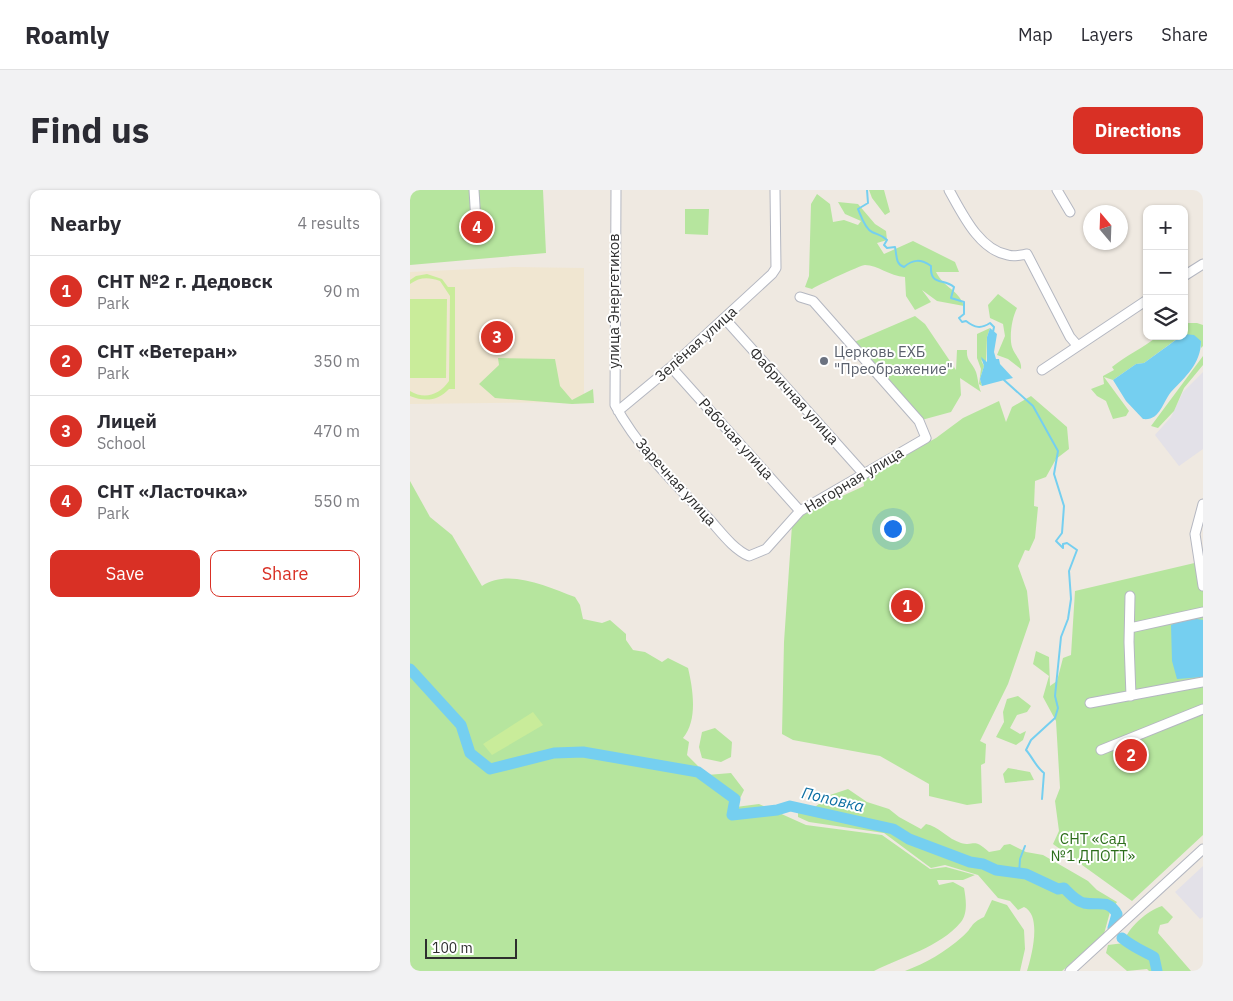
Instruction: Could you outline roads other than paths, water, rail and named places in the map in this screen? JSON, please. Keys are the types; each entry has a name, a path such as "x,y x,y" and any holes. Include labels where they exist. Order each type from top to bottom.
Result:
{"street":[{"path":"474,190 477,238"},
{"name":"улица Энергетиков","path":"616,190 614,399 618,412"},
{"name":"Зелёная улица","path":"618,412 672,367 772,274 776,268 775,190"},
{"path":"949,190 966,221 982,239 998,252 1009,256 1027,254 1070,337 1077,345"},
{"path":"1057,190 1070,212"},
{"path":"1188,273 1203,264"},
{"name":"Нагорная улица","path":"738,550 749,556 766,549 800,511 926,438 919,421 813,301 800,297"},
{"path":"1042,370 1143,303"},
{"name":"Фабричная улица","path":"725,319 863,473"},
{"name":"Рабочая улица","path":"672,367 800,511"},
{"name":"Заречная улица","path":"618,412 629,430 695,506 738,550"},
{"path":"1203,504 1195,534 1203,586"},
{"path":"1130,596 1131,696"},
{"path":"1130,628 1203,612"},
{"path":"1090,703 1203,682"},
{"path":"1101,750 1203,709"},
{"path":"1070,971 1203,849"}],"water":[{"path":"990,328 997,334 994,352 996,359 999,359 1000,364 1013,378 982,386 980,379 984,366 981,357 987,362 987,337"},
{"path":"1188,334 1194,335 1201,341 1198,357 1191,370 1171,392 1157,414 1149,419 1143,419 1126,401 1113,380 1136,364 1144,363 1176,340 1188,340"},
{"path":"1183,620 1203,620 1203,677 1177,679 1172,661 1171,625"}],"waterway":[{"path":"867,190 868,203 858,209 867,228 887,240 884,245 887,248 895,247 901,266 904,267 914,261 924,262 931,266 931,272 935,279 954,287 951,298 964,302 964,314 959,318 962,322 966,321 978,327 990,323 994,327 993,332"},
{"path":"1004,380 1033,406 1058,451 1054,474 1064,506 1062,533 1056,541 1063,548 1063,544 1067,543 1077,550 1069,571 1071,599 1068,619 1061,637 1055,696 1058,708 1055,718 1031,740 1026,750 1044,773 1042,799"},
{"name":"Поповка","path":"410,669 461,725 470,753 490,769 554,753 583,752 698,772 735,799 732,815 777,810 790,806 893,829 909,839 970,862 983,864 996,870 1026,874 1058,889 1064,888 1081,902 1111,906 1117,914 1113,928"},
{"path":"1019,874 1020,859 1025,846"},
{"name":"Поповка","path":"1122,938 1154,957 1157,971"}],"place":[{"name":"СНТ «Ласточка»","path":"477,227"},
{"name":"Лицей","path":"497,337"},
{"name":"Церковь ЕХБ \"Преображение\"","path":"824,361"},
{"name":"СНТ №2 г. Дедовск","path":"907,606"},
{"name":"СНТ «Ветеран»","path":"1131,755"}],"park label":[{"name":"СНТ «Сад №1 ДПОТТ»","path":"1093,848"}]}
